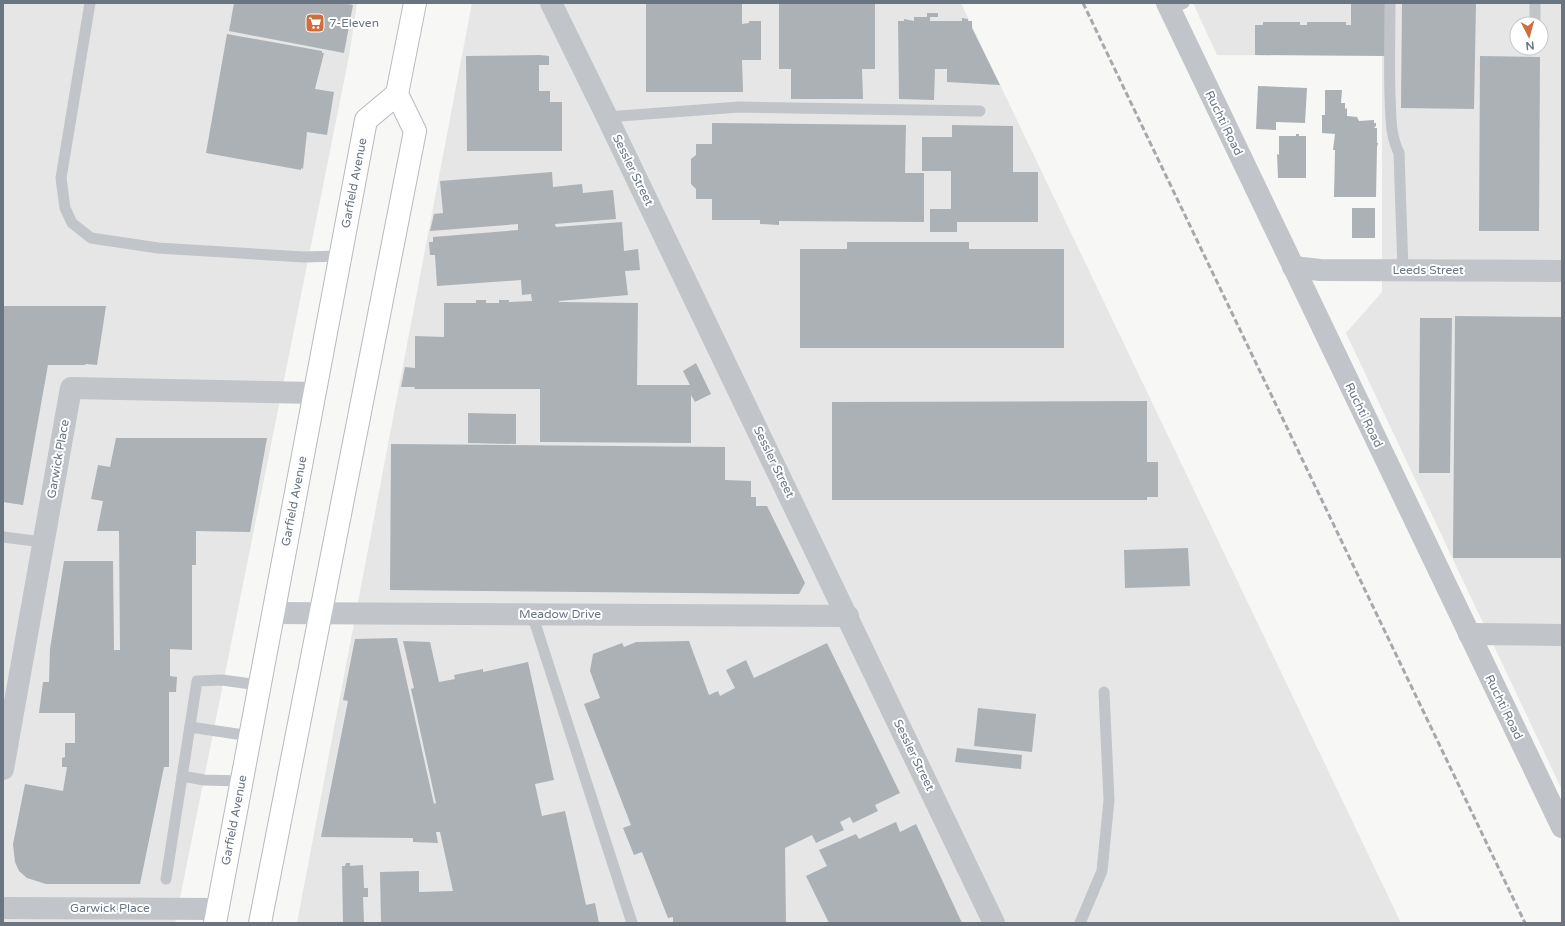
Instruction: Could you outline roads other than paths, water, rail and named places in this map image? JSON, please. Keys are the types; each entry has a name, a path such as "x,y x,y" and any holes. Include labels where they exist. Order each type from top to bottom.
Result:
{"main road":[{"path":"260,923 415,131 396,94 416,3"},
{"name":"Garfield Avenue","path":"216,916 366,120 396,94"}],"street":[{"name":"Sessler Street","path":"551,3 608,117 994,923"},
{"name":"Ruchti Road","path":"1174,5 1293,267 1562,827"},
{"name":"Leeds Street","path":"1293,267 1320,270 1562,271"},
{"name":"Garwick Place","path":"3,769 71,388 314,393"},
{"name":"Meadow Drive","path":"273,612 848,616"},
{"path":"1469,634 1562,635"},
{"name":"Garwick Place","path":"3,908 216,916"}],"lane":[{"path":"90,3 61,178 65,208 72,223 91,238 158,248 304,257 340,256"},
{"path":"1390,3 1389,56 1392,128 1394,142 1399,153 1403,270"},
{"path":"1535,3 1535,16"},
{"path":"608,117 739,107 980,111"},
{"path":"3,537 43,542"},
{"path":"532,614 632,923"},
{"path":"166,879 197,680 222,680 259,685"},
{"path":"1080,923 1102,871 1109,800 1104,692"},
{"path":"190,727 250,736"},
{"path":"182,776 204,780 242,780"}],"railway":[{"path":"1083,3 1525,923"}],"place":[{"name":"7-Eleven","path":"315,23"}]}
